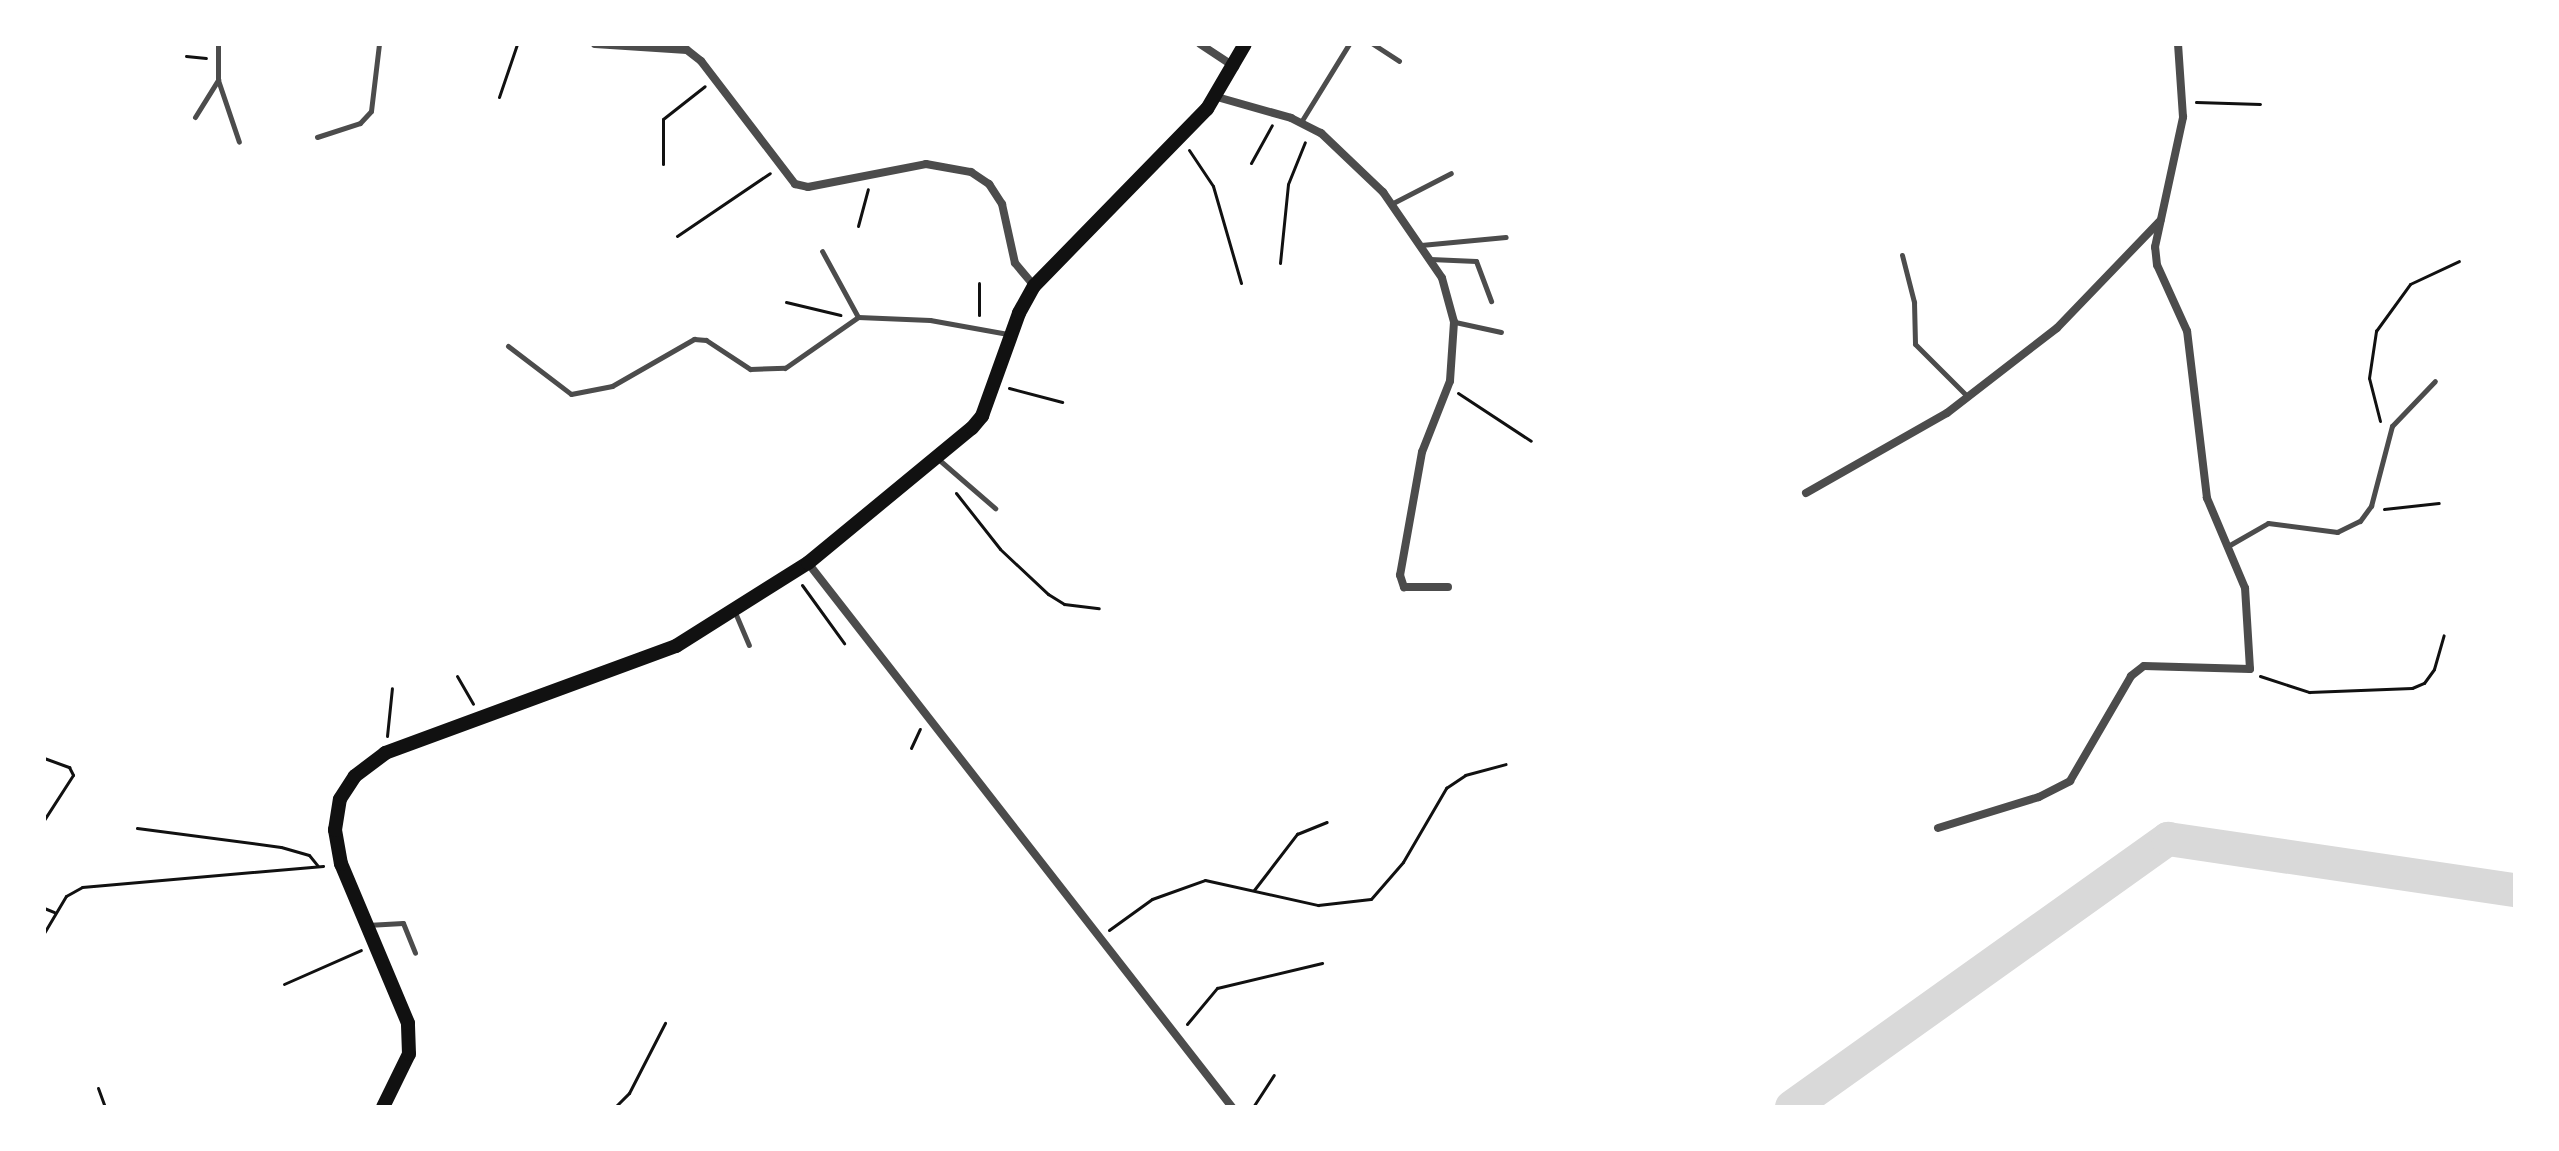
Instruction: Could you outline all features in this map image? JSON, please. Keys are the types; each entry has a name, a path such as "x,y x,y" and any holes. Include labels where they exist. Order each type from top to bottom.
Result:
{"main road":[{"path":"383,1107 409,1054 408,1023 341,864 335,830 340,799 355,776 385,753 643,662 808,563 982,416 1011,334 1034,286 1217,97 1236,68 1245,44"}],"street":[{"path":"595,44 687,50 715,80 778,167 795,184 808,187 926,164 971,172 989,184 1002,204 1015,263 1034,286"},
{"path":"1200,44 1236,68"},
{"path":"1938,828 2039,797 2070,781 2131,676 2144,666 2250,669 2248,604 2207,498 2187,331 2157,265 2161,220 2184,102 2178,44"},
{"path":"1217,97 1311,127 1393,203 1450,299 1454,322 1448,387 1422,452 1400,575 1404,587 1448,587"},
{"path":"1806,493 1968,397 2057,328 2161,220"},
{"path":"808,563 1232,1107"}],"lane":[{"path":"218,44 218,80 239,142"},
{"path":"317,137 360,123 371,111 379,44"},
{"path":"1301,122 1349,44"},
{"path":"1373,44 1399,61"},
{"path":"195,117 218,80"},
{"path":"1393,203 1451,173"},
{"path":"1420,245 1506,237"},
{"path":"822,251 858,317"},
{"path":"1902,255 1914,302 1915,344 1968,397"},
{"path":"1429,259 1476,261 1491,301"},
{"path":"508,346 571,394 586,395 612,386 694,339 706,340 750,369 785,368 858,317 979,327 1011,334"},
{"path":"1454,322 1501,332"},
{"path":"2227,546 2268,523 2337,532 2349,529 2369,512 2397,416 2435,381"},
{"path":"936,457 995,508"},
{"path":"734,609 749,645"},
{"path":"366,926 403,923 415,953"}],"path":[{"path":"499,97 517,44"},
{"path":"186,56 218,60"},
{"path":"663,164 660,128 667,112 715,80"},
{"path":"2184,102 2260,104"},
{"path":"1251,163 1277,115"},
{"path":"1280,263 1288,184 1311,127"},
{"path":"1179,138 1213,186 1241,283"},
{"path":"677,236 778,167"},
{"path":"858,226 872,174"},
{"path":"2387,442 2369,378 2376,331 2410,284 2459,261"},
{"path":"979,283 979,327"},
{"path":"786,302 805,303 851,322"},
{"path":"994,384 1062,402"},
{"path":"1448,387 1531,441"},
{"path":"950,485 1000,549 1048,594 1076,607 1099,608"},
{"path":"2369,512 2439,503"},
{"path":"792,573 844,643"},
{"path":"2250,669 2278,686 2309,692 2412,688 2424,683 2434,669 2444,635"},
{"path":"457,676 483,719"},
{"path":"385,753 392,688"},
{"path":"911,748 926,715"},
{"path":"44,758 69,767 73,775 44,820"},
{"path":"1099,937 1152,899 1181,886 1205,880 1318,905 1371,899 1403,862 1446,788 1465,775 1506,764"},
{"path":"1254,890 1297,834 1327,822"},
{"path":"137,828 281,847 309,855 319,866"},
{"path":"44,933 54,912 82,887 341,864"},
{"path":"44,908 54,912"},
{"path":"284,984 374,944"},
{"path":"1178,1037 1217,988 1322,963"},
{"path":"615,1107 629,1093 665,1023"},
{"path":"1253,1107 1274,1075"},
{"path":"98,1088 105,1107"}],"waterway":[{"path":"1792,1107 2168,839 2515,890"}]}
